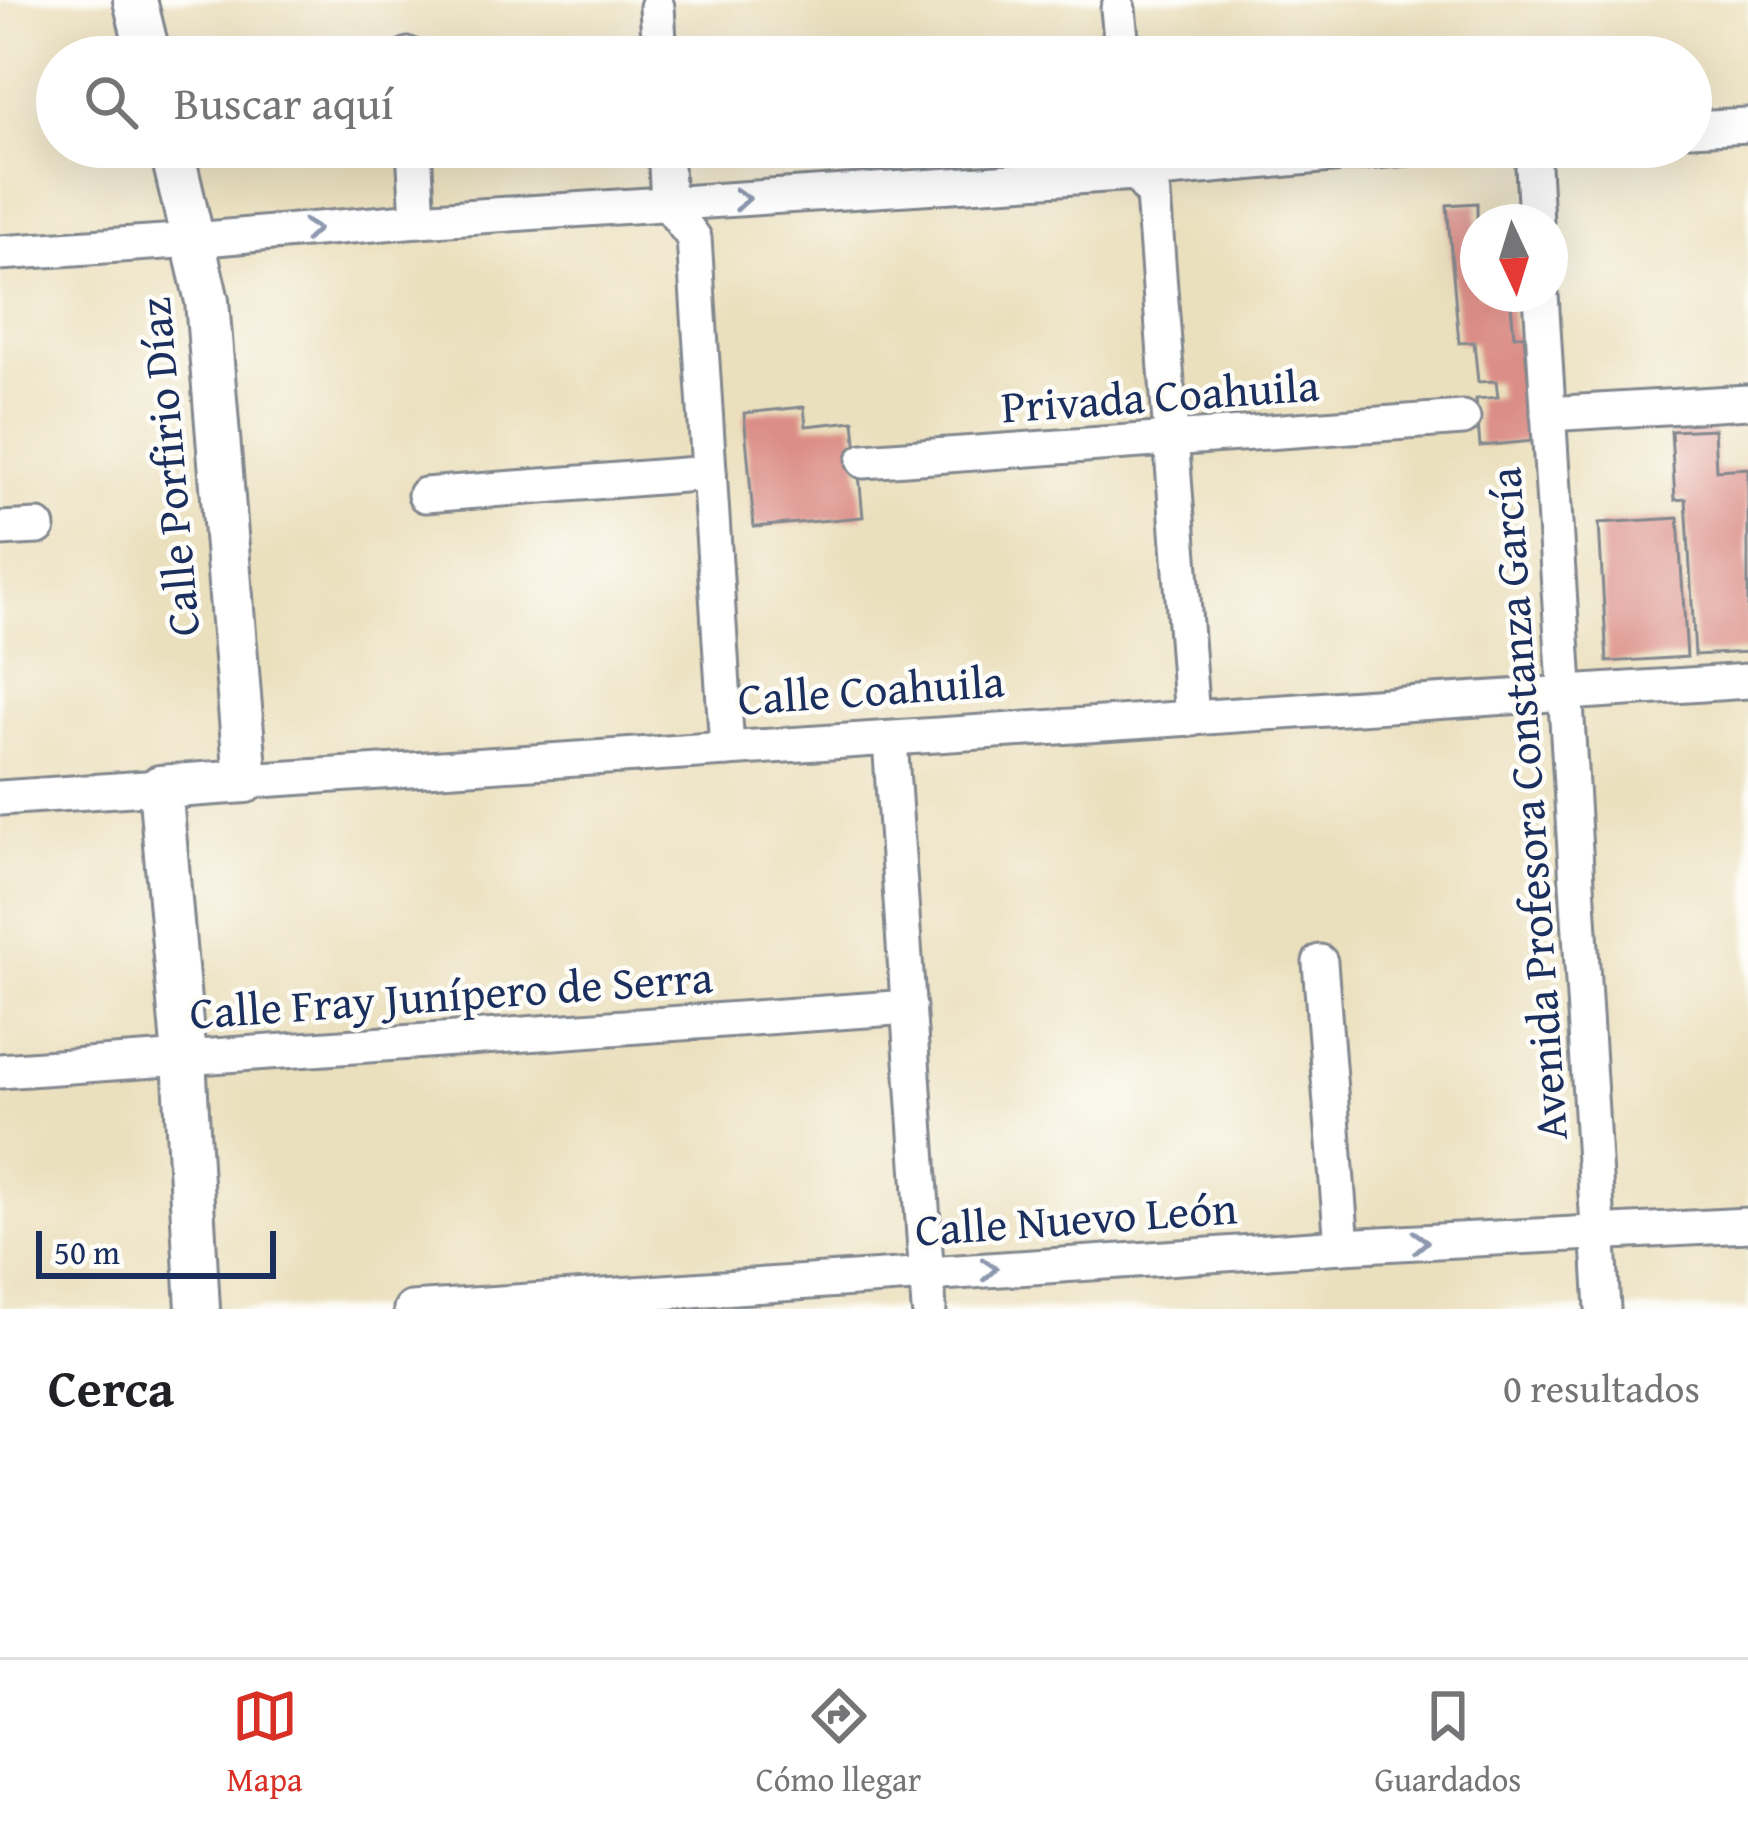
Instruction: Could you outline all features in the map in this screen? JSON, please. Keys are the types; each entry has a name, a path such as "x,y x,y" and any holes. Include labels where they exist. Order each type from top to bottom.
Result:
{"street":[{"path":"135,0 144,36"},
{"path":"657,8 658,36"},
{"path":"1118,10 1121,36"},
{"path":"1712,127 1748,125"},
{"name":"Calle Porfirio Díaz","path":"176,168 207,301 246,782"},
{"path":"415,168 418,220"},
{"path":"666,168 668,204 694,238 727,749"},
{"path":"0,253 668,204 1049,168"},
{"path":"1138,168 1153,194 1192,719"},
{"path":"1533,168 1535,204"},
{"name":"Avenida Profesora Constanza García","path":"1541,312 1603,1309"},
{"path":"1548,414 1748,402"},
{"name":"Privada Coahuila","path":"864,461 1463,418"},
{"path":"425,495 709,473"},
{"path":"0,529 38,526"},
{"name":"Calle Coahuila","path":"0,798 1748,681"},
{"path":"890,740 929,1309"},
{"path":"160,788 184,1058 198,1309"},
{"path":"1320,962 1342,1246"},
{"name":"Calle Fray Junípero de Serra","path":"0,1071 909,1007"},
{"name":"Calle Nuevo León","path":"411,1309 1342,1246 1748,1225"}],"building":[{"path":"1460,204 1460,312 1512,312 1514,336 1524,335 1534,441 1480,446 1476,399 1498,397 1496,381 1478,382 1474,342 1459,343 1447,205"},
{"path":"804,407 806,426 854,421 863,517 754,527 744,413"},
{"path":"1714,429 1716,470 1748,468 1748,652 1695,655 1686,499 1675,500 1671,431"},
{"path":"1678,518 1687,657 1607,662 1599,523"}]}
